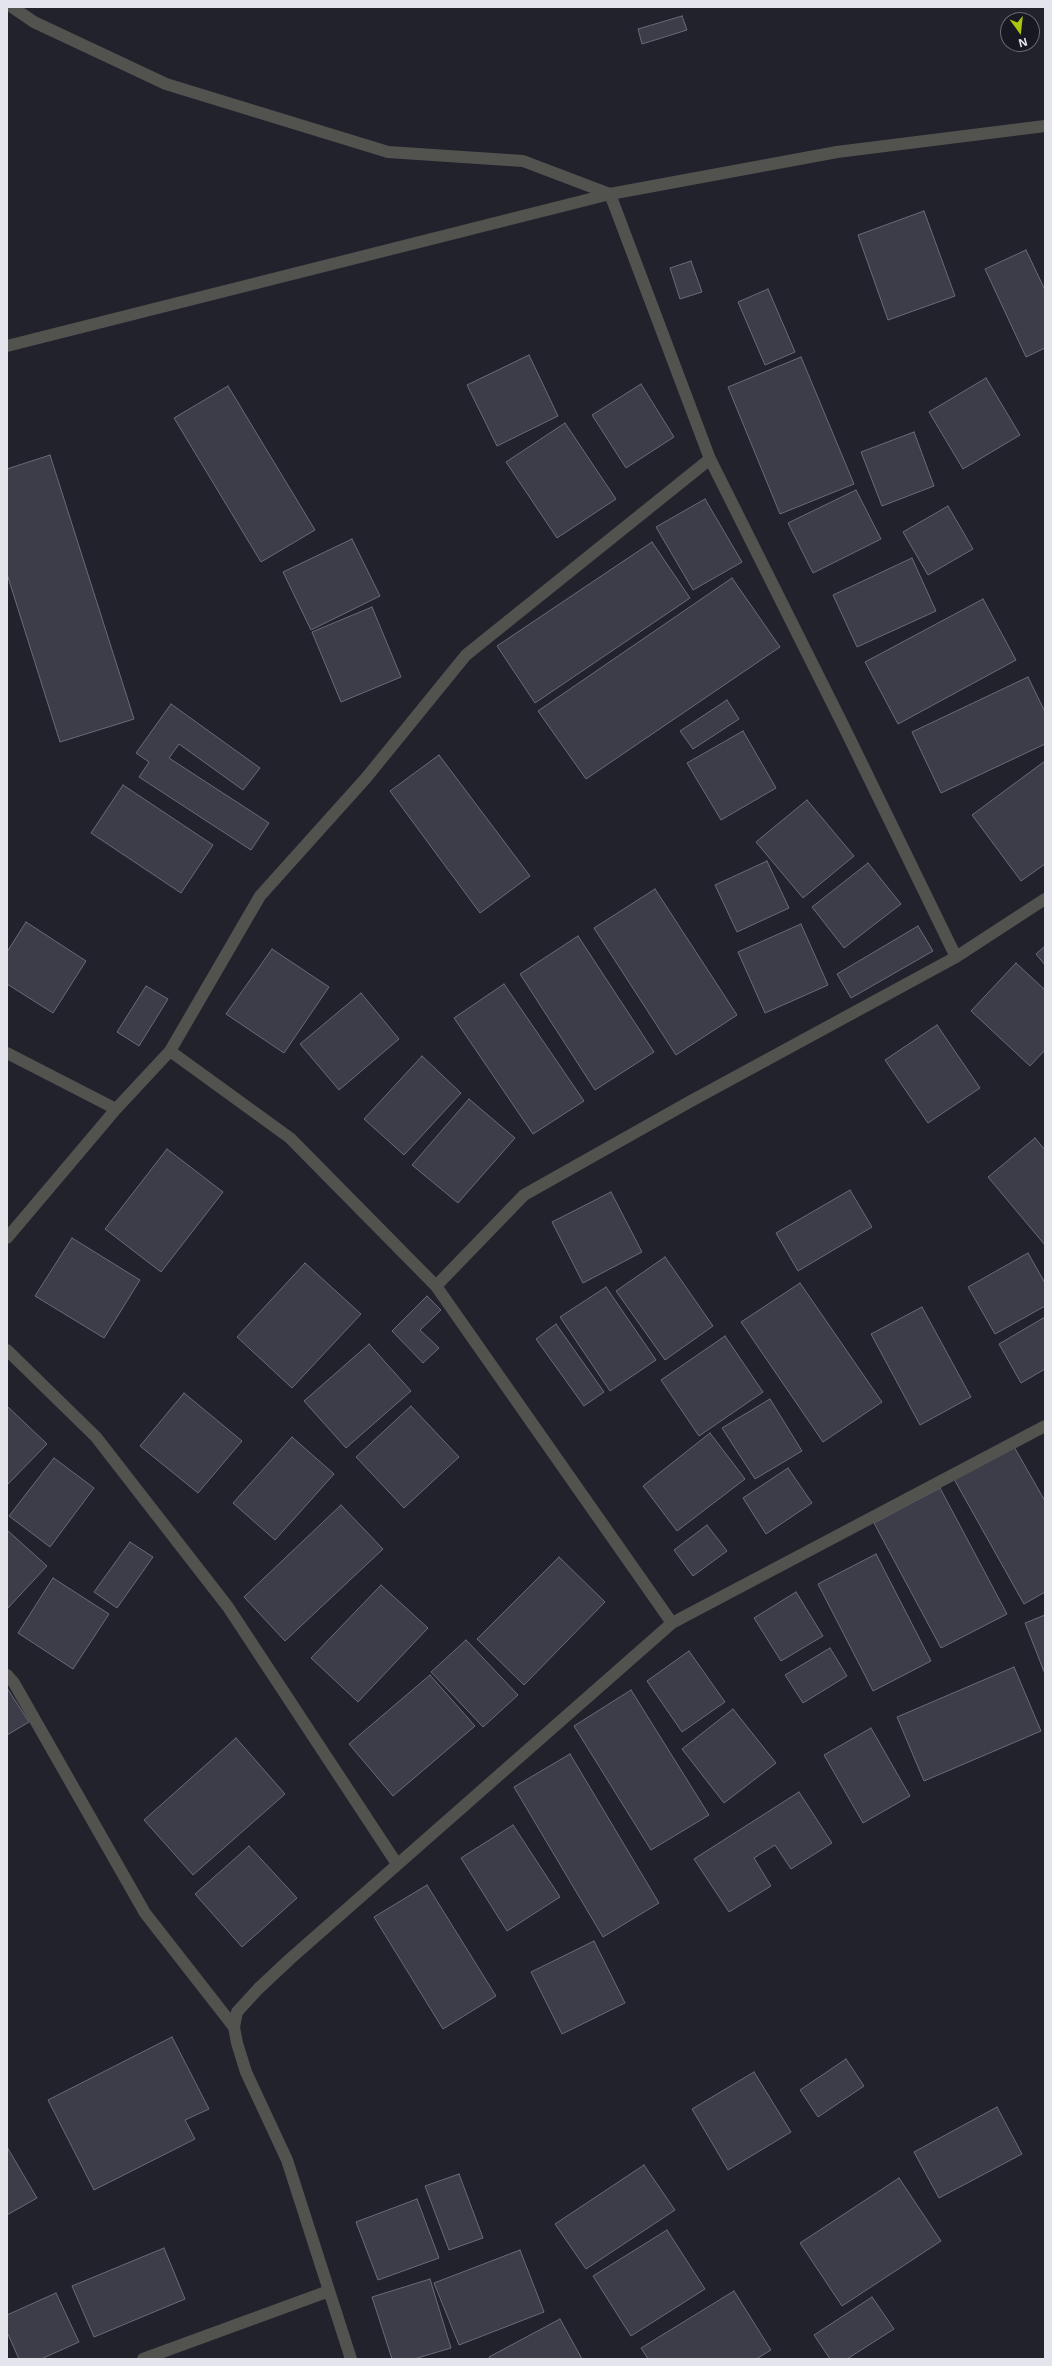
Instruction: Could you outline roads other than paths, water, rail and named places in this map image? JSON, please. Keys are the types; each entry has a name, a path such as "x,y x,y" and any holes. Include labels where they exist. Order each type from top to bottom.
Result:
{"street":[{"path":"12,7 34,22 166,84 388,152 522,161 610,194 710,459 845,729 956,957"},
{"path":"7,346 610,194 837,152 1045,126"},
{"path":"7,1238 116,1109 170,1051 260,896 366,778 466,655 710,459"},
{"path":"436,1286 524,1195 691,1101 956,957 1045,899"},
{"path":"170,1051 290,1138 436,1286 672,1623"},
{"path":"7,1053 116,1109"},
{"path":"7,1350 96,1437 228,1607 397,1864"},
{"path":"351,2359 287,2160 246,2072 237,2043 234,2027 238,2012 258,1989 397,1864 672,1623 1045,1426"},
{"path":"7,1675 14,1683 145,1913 234,2027"},
{"path":"143,2359 329,2291"}]}
